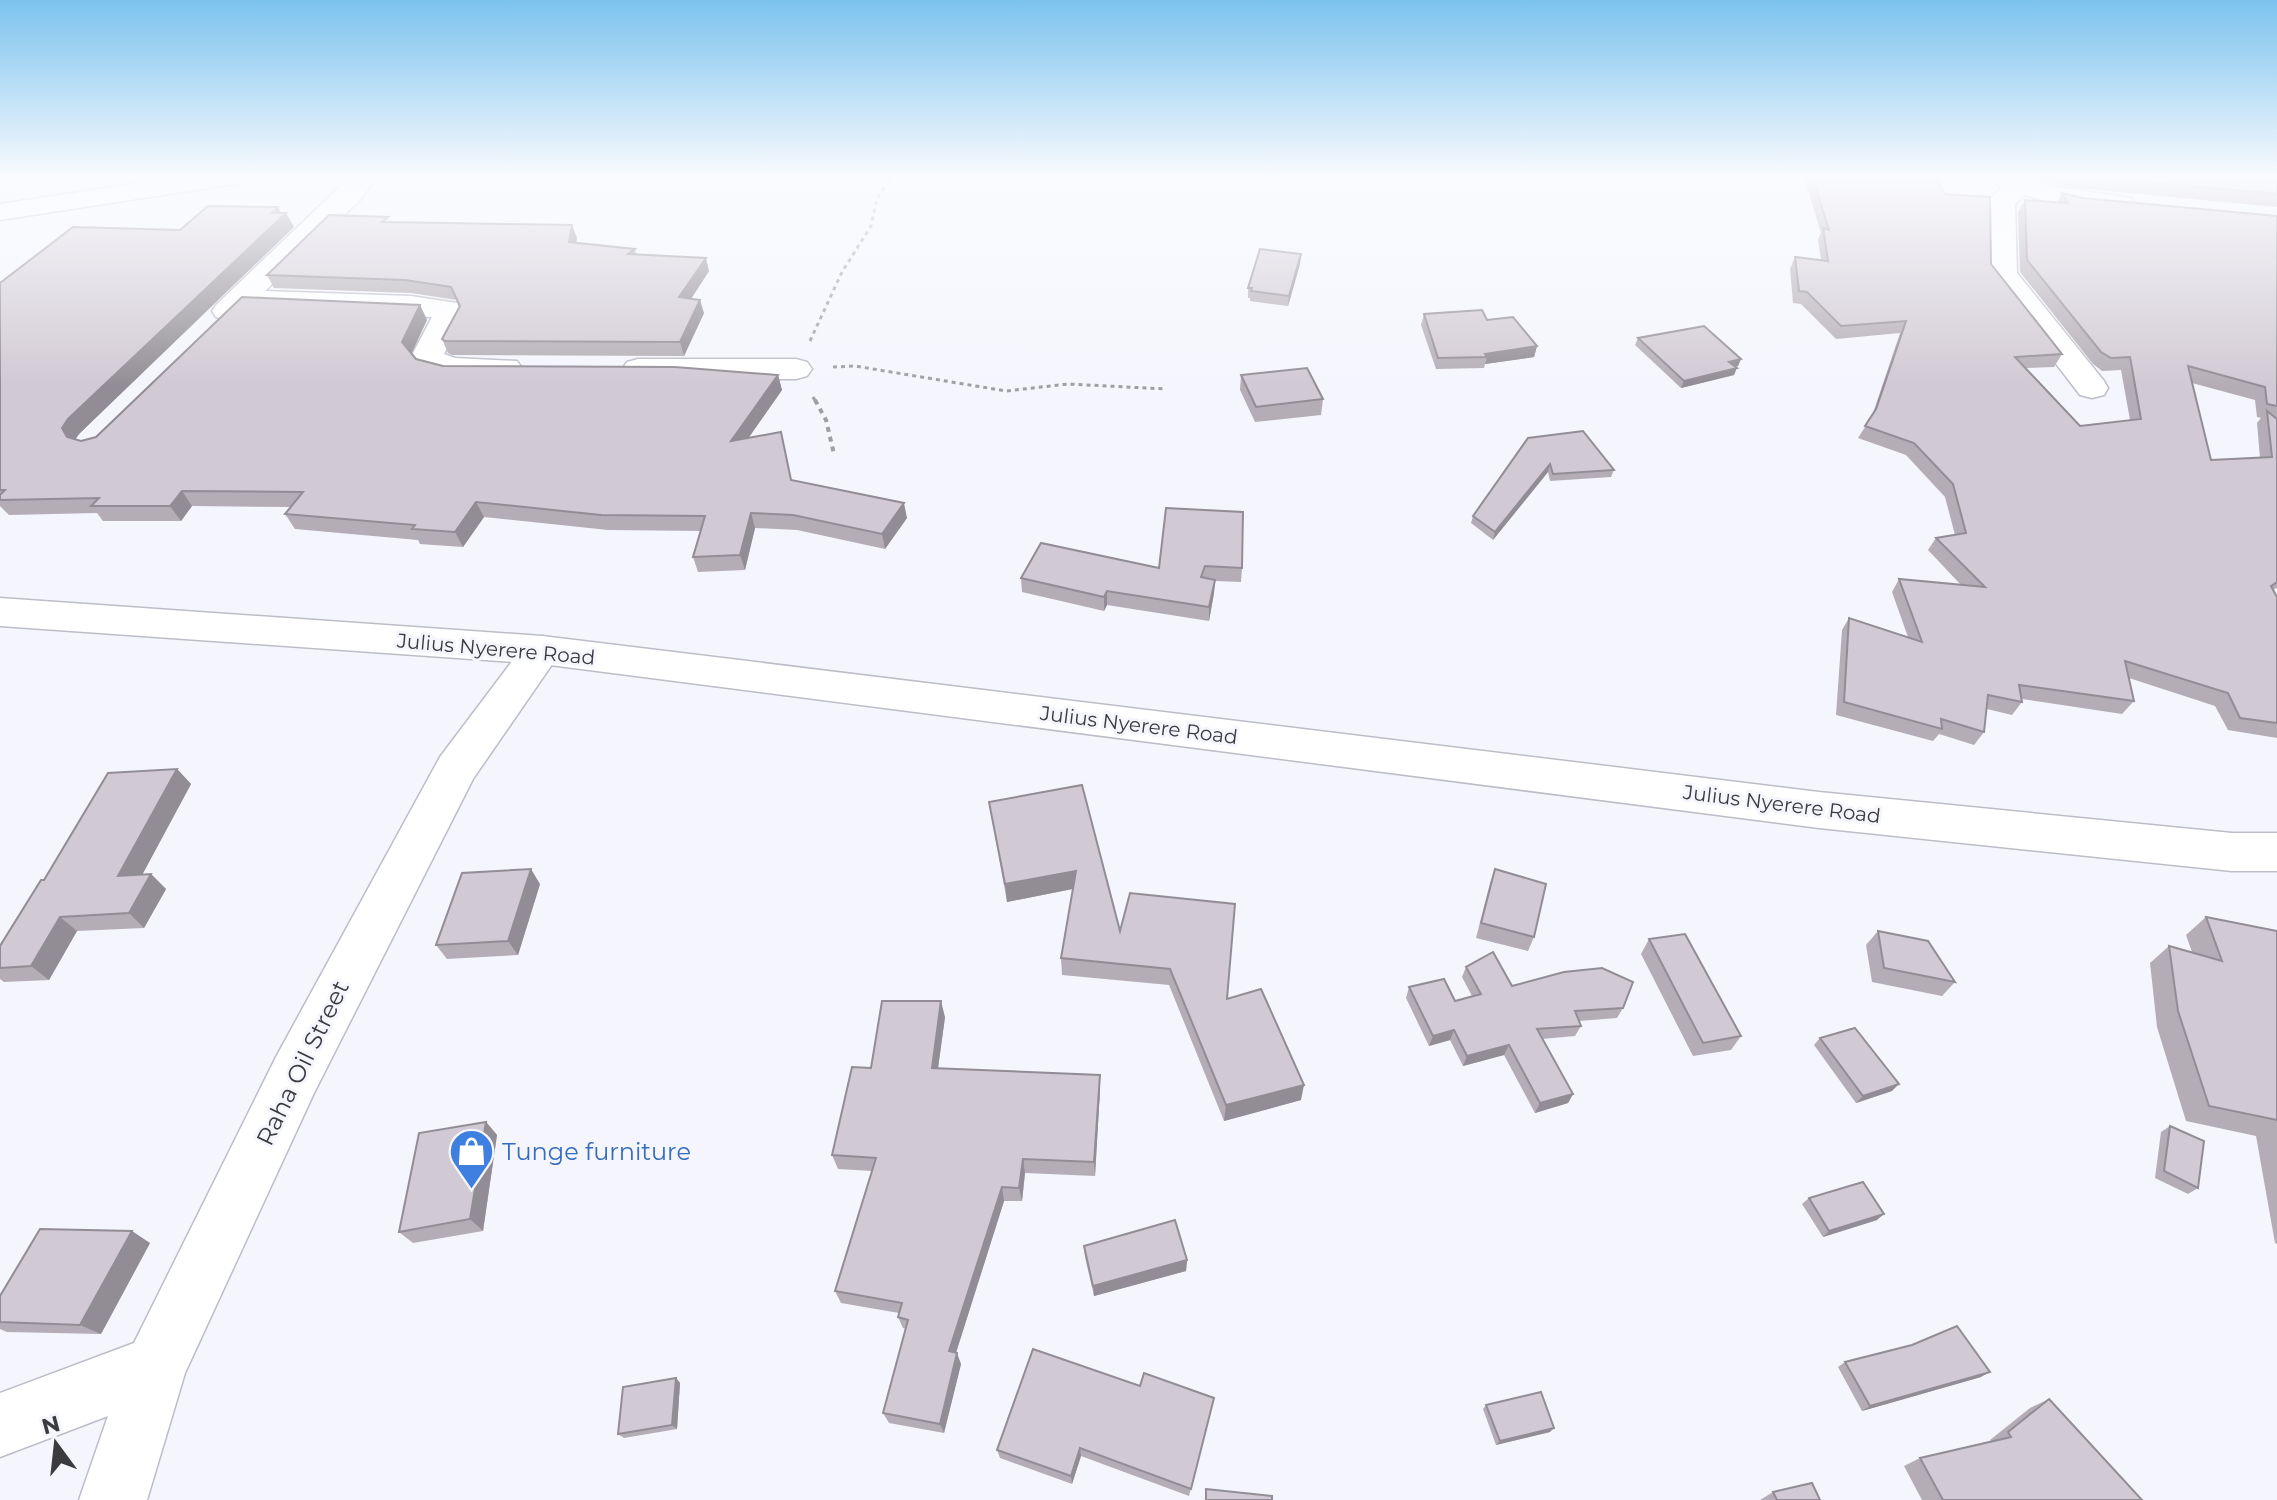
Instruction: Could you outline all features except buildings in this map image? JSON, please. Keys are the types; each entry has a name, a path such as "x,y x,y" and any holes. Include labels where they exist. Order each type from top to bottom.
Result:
{"main road":[{"path":"205,332 295,246"},
{"path":"2002,246 2002,274 2092,388"},
{"path":"239,299 446,309 448,318 428,355 435,364 451,368 529,368"},
{"path":"608,369 796,369"},
{"name":"Julius Nyerere Road","path":"0,612 542,650 1819,810 2232,852 2277,852"},
{"name":"Raha Oil Street","path":"113,1500 156,1366 295,1075 456,769 542,650"},
{"path":"0,1425 156,1366"}],"path":[{"path":"796,369 836,291 842,272 858,246"},
{"path":"796,369 855,366 1006,391 1068,384 1166,389"},
{"path":"796,369 826,420 834,454"}],"place":[{"name":"Tunge furniture","path":"471,1191"}]}
